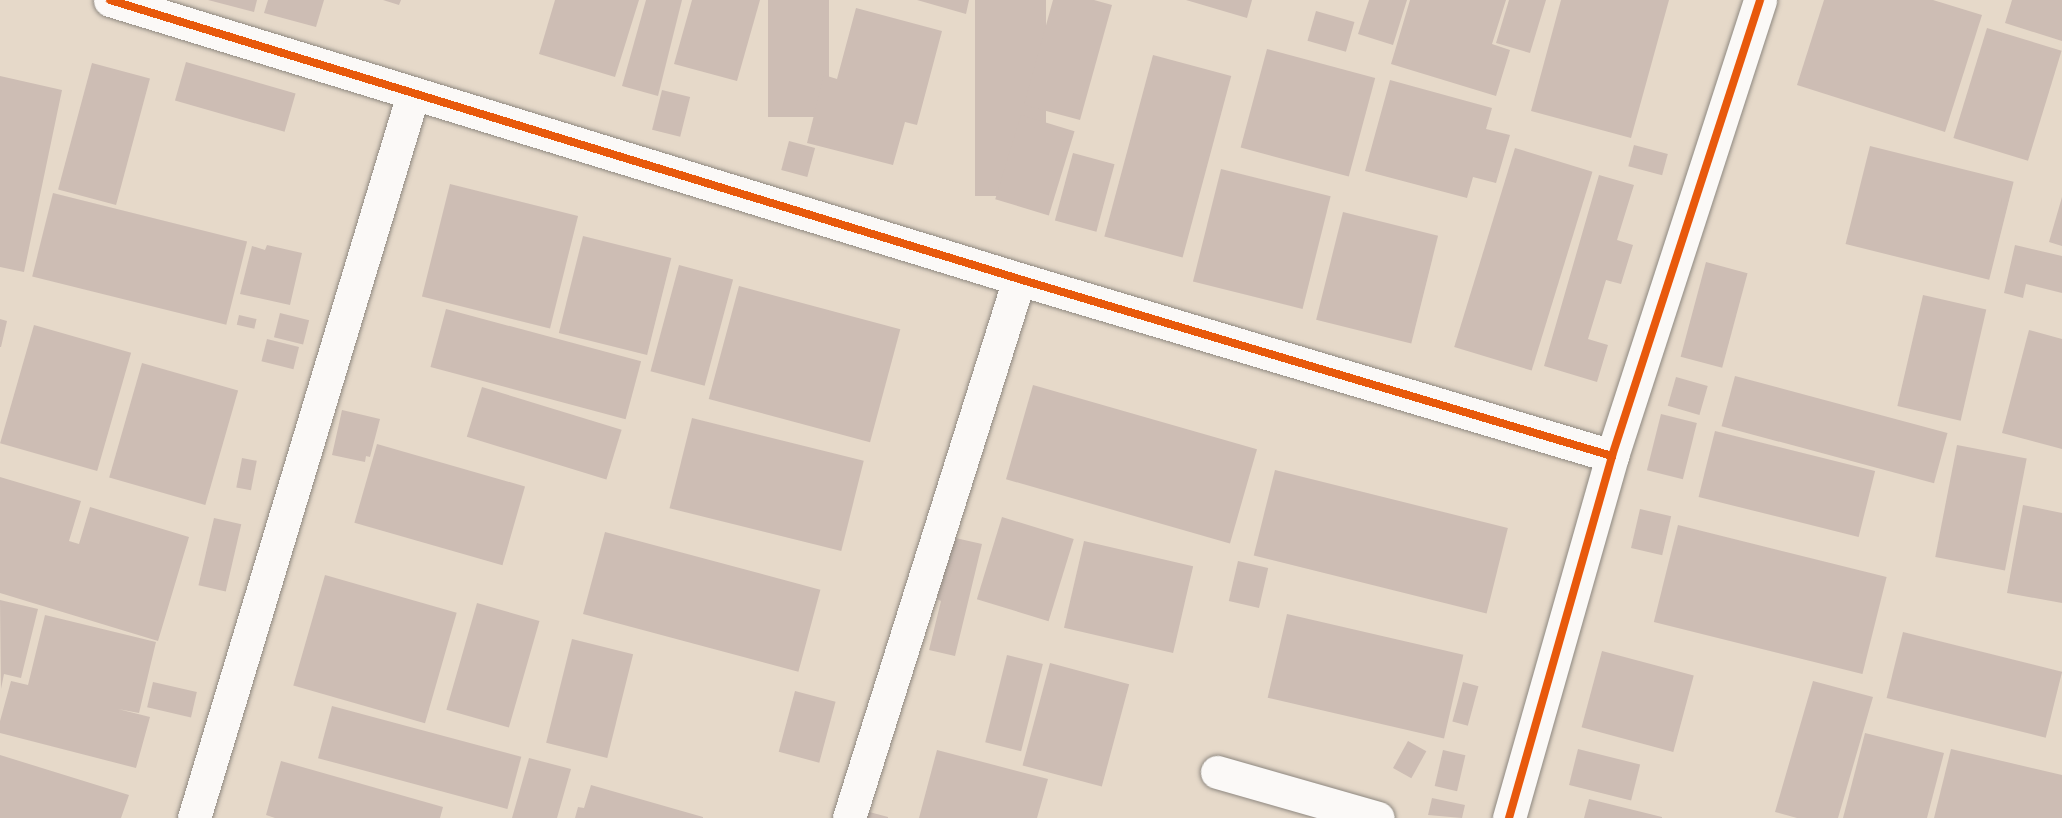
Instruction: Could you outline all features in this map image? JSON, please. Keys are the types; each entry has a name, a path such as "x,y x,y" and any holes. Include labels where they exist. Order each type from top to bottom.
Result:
{"street":[{"path":"110,0 1019,279 1612,456"},
{"path":"1509,818 1612,456 1760,0"},
{"path":"194,818 413,94"},
{"path":"849,818 1019,279"},
{"path":"1217,772 1378,818"}],"building":[{"path":"208,0 257,0 254,12"},
{"path":"268,0 324,0 316,27 264,13"},
{"path":"383,0 401,0 399,5"},
{"path":"555,0 639,0 615,77 539,54"},
{"path":"646,0 682,0 658,96 622,86"},
{"path":"692,0 760,0 737,81 674,64"},
{"path":"768,0 829,0 829,117 768,117"},
{"path":"917,0 969,0 966,14"},
{"path":"975,0 1046,0 1046,196 975,196"},
{"path":"1053,0 1094,0 1112,5 1080,120 1024,105"},
{"path":"1186,0 1252,0 1247,18"},
{"path":"1369,0 1407,0 1393,45 1358,34"},
{"path":"1410,0 1506,0 1492,44 1510,50 1496,96 1391,64"},
{"path":"1509,0 1546,0 1530,53 1496,43"},
{"path":"1561,0 1669,0 1631,138 1531,111"},
{"path":"1824,0 1933,0 1982,15 1945,132 1797,85"},
{"path":"2012,0 2062,0 2062,41 2005,23"},
{"path":"856,8 942,31 917,125 905,122 893,165 807,143 824,75 837,79"},
{"path":"1316,11 1354,22 1346,52 1307,41"},
{"path":"1987,28 2062,51 2028,161 1953,138"},
{"path":"1267,49 1375,78 1349,177 1241,148"},
{"path":"1153,55 1231,76 1183,258 1104,237"},
{"path":"186,62 296,93 285,132 175,100"},
{"path":"92,63 150,79 116,205 58,190"},
{"path":"0,76 62,90 24,272 0,267"},
{"path":"1390,80 1492,108 1486,129 1510,135 1496,183 1473,177 1467,198 1365,171"},
{"path":"662,90 690,97 680,137 652,130"},
{"path":"1021,115 1075,131 1049,216 995,199"},
{"path":"789,141 815,148 807,177 781,170"},
{"path":"1634,145 1668,154 1662,175 1628,166"},
{"path":"1870,146 2014,182 1989,280 1846,244"},
{"path":"1515,148 1592,172 1532,371 1454,347"},
{"path":"1073,153 1115,164 1096,232 1055,221"},
{"path":"1221,169 1331,196 1303,309 1193,282"},
{"path":"1599,175 1634,185 1617,240 1633,245 1621,284 1606,280 1588,339 1608,345 1597,382 1544,366"},
{"path":"450,184 578,216 550,328 422,297"},
{"path":"53,193 247,241 226,325 32,276"},
{"path":"2062,197 2062,246 2049,242"},
{"path":"1343,212 1438,236 1411,343 1316,320"},
{"path":"583,236 671,258 647,355 559,333"},
{"path":"267,245 302,253 290,305 240,294 252,246 265,250"},
{"path":"2015,245 2062,256 2062,293 2026,284 2023,298 2004,293"},
{"path":"1706,262 1748,273 1722,368 1681,357"},
{"path":"679,265 733,279 705,386 651,371"},
{"path":"739,286 900,329 870,442 709,399"},
{"path":"1923,295 1986,310 1961,421 1897,406"},
{"path":"446,309 641,361 626,419 430,367"},
{"path":"280,313 309,320 303,345 274,337"},
{"path":"239,315 257,319 254,329 237,325"},
{"path":"0,319 7,321 1,347 0,347"},
{"path":"34,325 131,353 97,471 0,443"},
{"path":"2029,330 2062,339 2062,449 2002,433"},
{"path":"267,339 299,347 293,369 261,361"},
{"path":"142,363 238,391 205,505 109,477"},
{"path":"1735,376 1948,433 1934,483 1722,426"},
{"path":"1676,377 1708,386 1699,415 1668,406"},
{"path":"1033,385 1257,449 1230,543 1006,479"},
{"path":"482,387 622,430 606,479 467,437"},
{"path":"342,410 380,419 370,457 366,456 365,462 332,455"},
{"path":"1661,414 1697,423 1683,479 1647,470"},
{"path":"692,418 864,461 841,551 670,508"},
{"path":"1715,431 1875,471 1859,537 1699,497"},
{"path":"377,444 525,486 502,565 354,523"},
{"path":"1957,445 2027,459 2005,570 1935,557"},
{"path":"242,458 257,461 251,490 236,487"},
{"path":"1275,470 1508,528 1487,613 1254,555"},
{"path":"0,477 81,501 69,541 79,544 90,507 189,537 158,641 0,593"},
{"path":"2023,505 2062,513 2062,603 2007,593"},
{"path":"1640,509 1671,516 1662,555 1631,548"},
{"path":"1002,517 1074,539 1049,621 977,599"},
{"path":"214,518 241,524 226,592 198,585"},
{"path":"1678,525 1887,577 1862,674 1654,622"},
{"path":"605,532 820,590 798,672 583,614"},
{"path":"951,537 982,544 955,656 929,650 941,601 937,599"},
{"path":"1084,541 1193,566 1173,653 1064,628"},
{"path":"1238,561 1268,568 1259,608 1229,601"},
{"path":"325,575 457,613 425,723 293,686"},
{"path":"0,600 38,609 21,678 4,674 1,689"},
{"path":"477,603 539,621 509,728 446,710"},
{"path":"1287,614 1463,655 1444,739 1268,698"},
{"path":"45,615 156,642 139,713 118,709 150,717 136,768 0,733 0,721 11,681 28,685"},
{"path":"1903,632 2062,672 2046,738 1887,698"},
{"path":"572,639 633,654 607,758 546,743"},
{"path":"1602,651 1694,676 1673,752 1582,727"},
{"path":"1007,655 1043,664 1021,751 985,742"},
{"path":"1050,663 1129,684 1102,787 1023,765"},
{"path":"1813,681 1873,697 1838,818 1797,818 1775,812"},
{"path":"153,682 197,692 191,717 147,707"},
{"path":"1463,682 1478,686 1468,726 1452,722"},
{"path":"795,691 836,702 819,763 779,752"},
{"path":"332,706 521,757 507,809 318,758"},
{"path":"1865,733 1944,753 1927,818 1843,818"},
{"path":"1408,741 1426,751 1411,778 1393,768"},
{"path":"1578,749 1640,764 1631,800 1569,785"},
{"path":"1951,749 2062,775 2062,818 1934,818"},
{"path":"937,750 1048,779 1037,818 919,818"},
{"path":"1443,750 1465,755 1457,791 1435,786"},
{"path":"0,755 129,795 121,818 0,818"},
{"path":"529,758 571,769 557,818 512,818"},
{"path":"281,761 443,807 440,818 275,818 266,815"},
{"path":"591,785 703,818 575,818 578,807 584,808"},
{"path":"1432,798 1465,805 1462,818 1428,815"},
{"path":"1589,799 1662,817 1662,818 1584,818"},
{"path":"862,810 888,817 888,818 860,818"}],"cycle path":[{"path":"110,0 1019,279 1612,456"},
{"path":"1509,818 1612,456 1760,0"}]}
